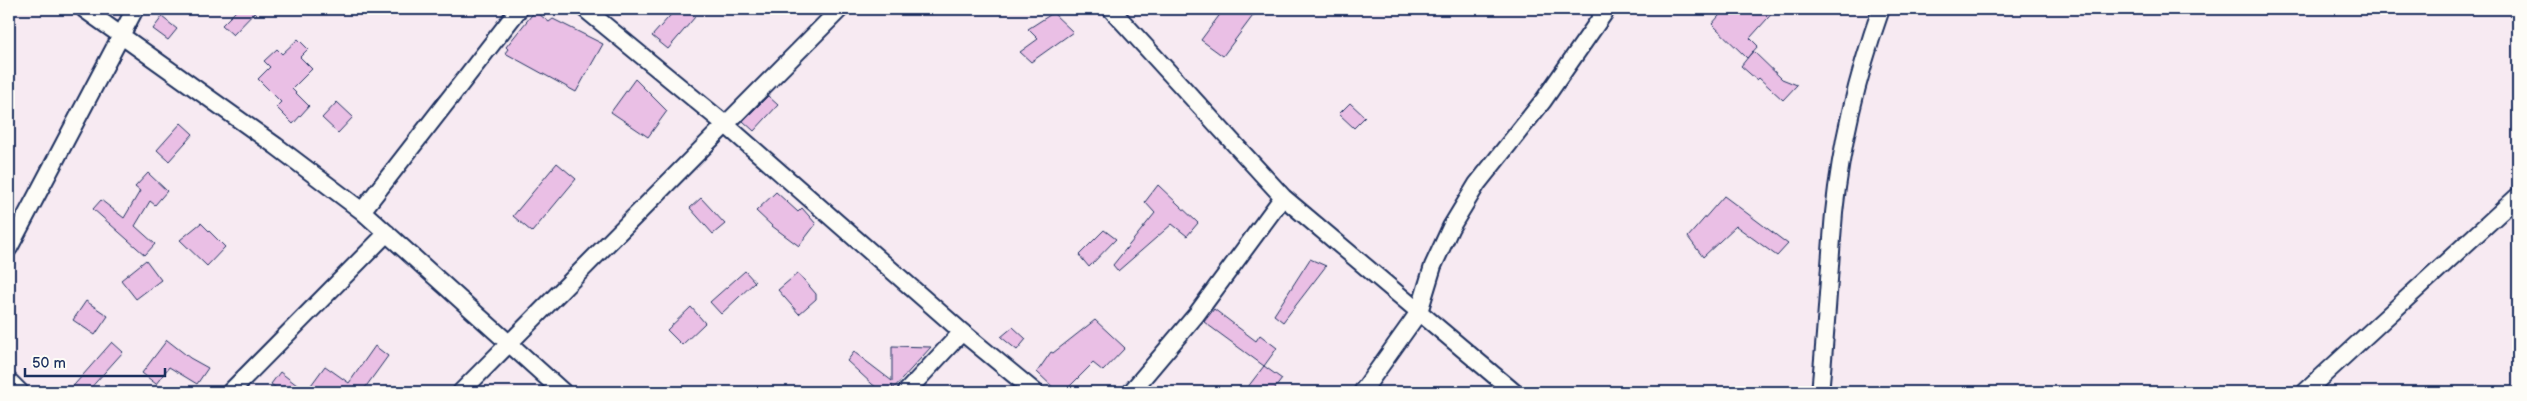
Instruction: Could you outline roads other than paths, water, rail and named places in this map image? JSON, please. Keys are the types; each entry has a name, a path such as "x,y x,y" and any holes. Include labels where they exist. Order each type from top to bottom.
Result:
{"street":[{"path":"84,9 276,146 362,211 563,392"},
{"path":"9,248 135,9"},
{"path":"362,211 519,9"},
{"path":"585,9 726,125 962,332 1035,392"},
{"path":"461,392 840,9"},
{"path":"1111,9 1283,197 1514,392"},
{"path":"1362,392 1419,312 1433,266 1452,227 1477,184 1543,101 1607,9"},
{"path":"1820,392 1834,212 1843,153 1869,42 1881,9"},
{"path":"2305,392 2518,196"},
{"path":"1131,392 1196,315 1283,197"},
{"path":"230,392 388,233"},
{"path":"906,392 962,332"},
{"path":"9,380 20,392"}]}
